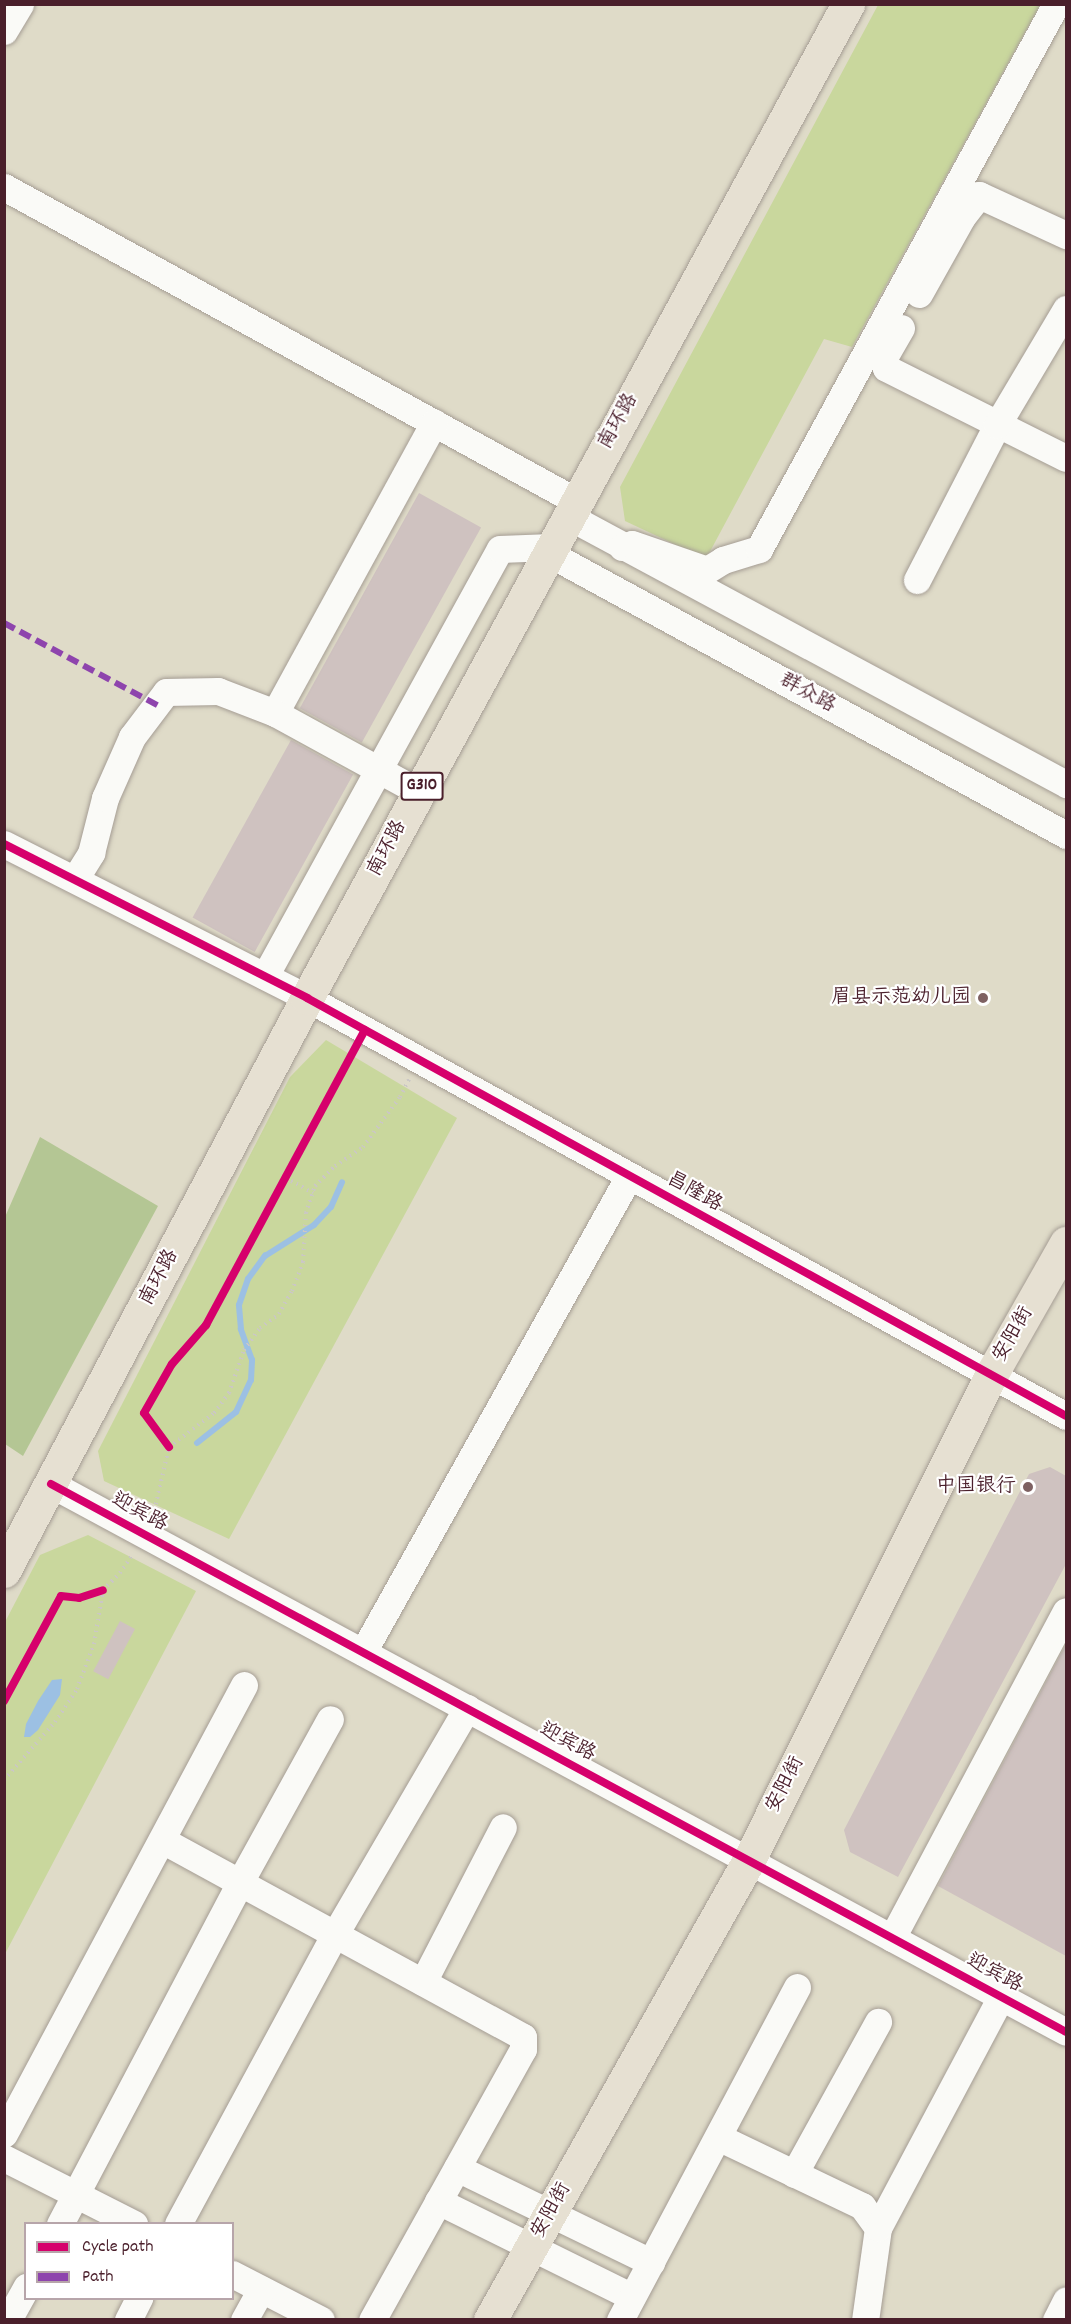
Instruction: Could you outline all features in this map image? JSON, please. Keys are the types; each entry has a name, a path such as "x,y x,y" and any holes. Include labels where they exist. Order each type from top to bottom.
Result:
{"main road":[{"name":"南环路","path":"4,1571 307,998 848,4"},
{"name":"安阳街","path":"490,2319 749,1860 991,1375 1066,1243"}],"street":[{"path":"4,31 20,4"},
{"path":"622,547 632,544 707,570 723,560 759,549 1056,4"},
{"path":"4,187 434,423 572,509 622,547 1066,784"},
{"path":"1066,235 979,195 962,217 883,359 886,368 1066,458"},
{"path":"917,580 997,425 1066,309"},
{"path":"275,712 434,423"},
{"path":"265,976 500,549 549,550"},
{"name":"群众路","path":"549,550 1066,835"},
{"path":"75,879 91,853 105,798 132,738 166,692 218,691 275,712 419,792"},
{"name":"昌隆路","path":"4,844 307,998 1066,1416"},
{"path":"363,1652 629,1176"},
{"name":"迎宾路","path":"51,1484 1066,2032"},
{"path":"892,1938 1066,1611"},
{"path":"4,2134 244,1685"},
{"path":"179,2222 335,1934 467,1708"},
{"path":"61,2222 240,1882 330,1719"},
{"path":"423,1982 503,1827"},
{"path":"162,1840 523,2037 523,2049 372,2319"},
{"path":"438,2201 532,2246 626,2308 797,1987"},
{"path":"865,2319 878,2228 1001,1996"},
{"path":"794,2174 879,2022"},
{"path":"718,2137 862,2206 878,2228"},
{"path":"4,2158 132,2222"},
{"path":"457,2168 651,2262"},
{"path":"234,2275 321,2319"},
{"path":"244,2319 261,2289"},
{"path":"8,2319 24,2291"},
{"path":"128,2319 138,2300"},
{"path":"1056,2319 1066,2300"}],"path":[{"path":"4,1780 55,1722 77,1689 94,1644 99,1591 120,1573 145,1535 154,1511 169,1447 214,1413 229,1393 244,1350 255,1334 279,1314 292,1291 303,1262 306,1216 315,1186 335,1166 363,1147 400,1097 418,1060"},
{"path":"280,1188 291,1168"},
{"path":"286,1178 313,1193"},
{"path":"163,1439 169,1447"}],"green space":[{"path":"878,5 1040,5 852,347 824,339 706,559 625,521 620,487"},
{"path":"326,1040 457,1118 229,1539 104,1481 98,1451 290,1077"},
{"path":"40,1137 158,1206 23,1456 5,1444 5,1217"},
{"path":"88,1535 196,1591 5,1954 5,1622 40,1555"}],"water":[{"path":"62,1679 60,1695 38,1730 30,1737 24,1737 26,1724 38,1701 52,1680"}],"building":[{"path":"419,493 481,527 362,743 300,708"},
{"path":"291,740 353,774 255,952 193,918"},
{"path":"1050,1467 1066,1476 1066,1564 898,1877 850,1852 844,1830 1029,1474"},
{"path":"120,1621 135,1629 108,1679 93,1671"},
{"path":"1066,1644 1066,1956 938,1886"}],"waterway":[{"path":"197,1443 236,1412 251,1380 252,1360 241,1329 239,1305 248,1279 265,1256 314,1225 331,1207 342,1182"}],"marked path":[{"path":"4,623 157,705"}],"cycle path":[{"path":"4,844 307,998 1066,1416"},
{"path":"169,1447 144,1413 172,1364 206,1325 365,1030"},
{"path":"51,1484 1066,2032"},
{"path":"4,1701 61,1596 79,1598 103,1590"}],"place":[{"name":"眉县示范幼儿园","path":"983,998"},
{"name":"中国银行","path":"1028,1487"}]}
